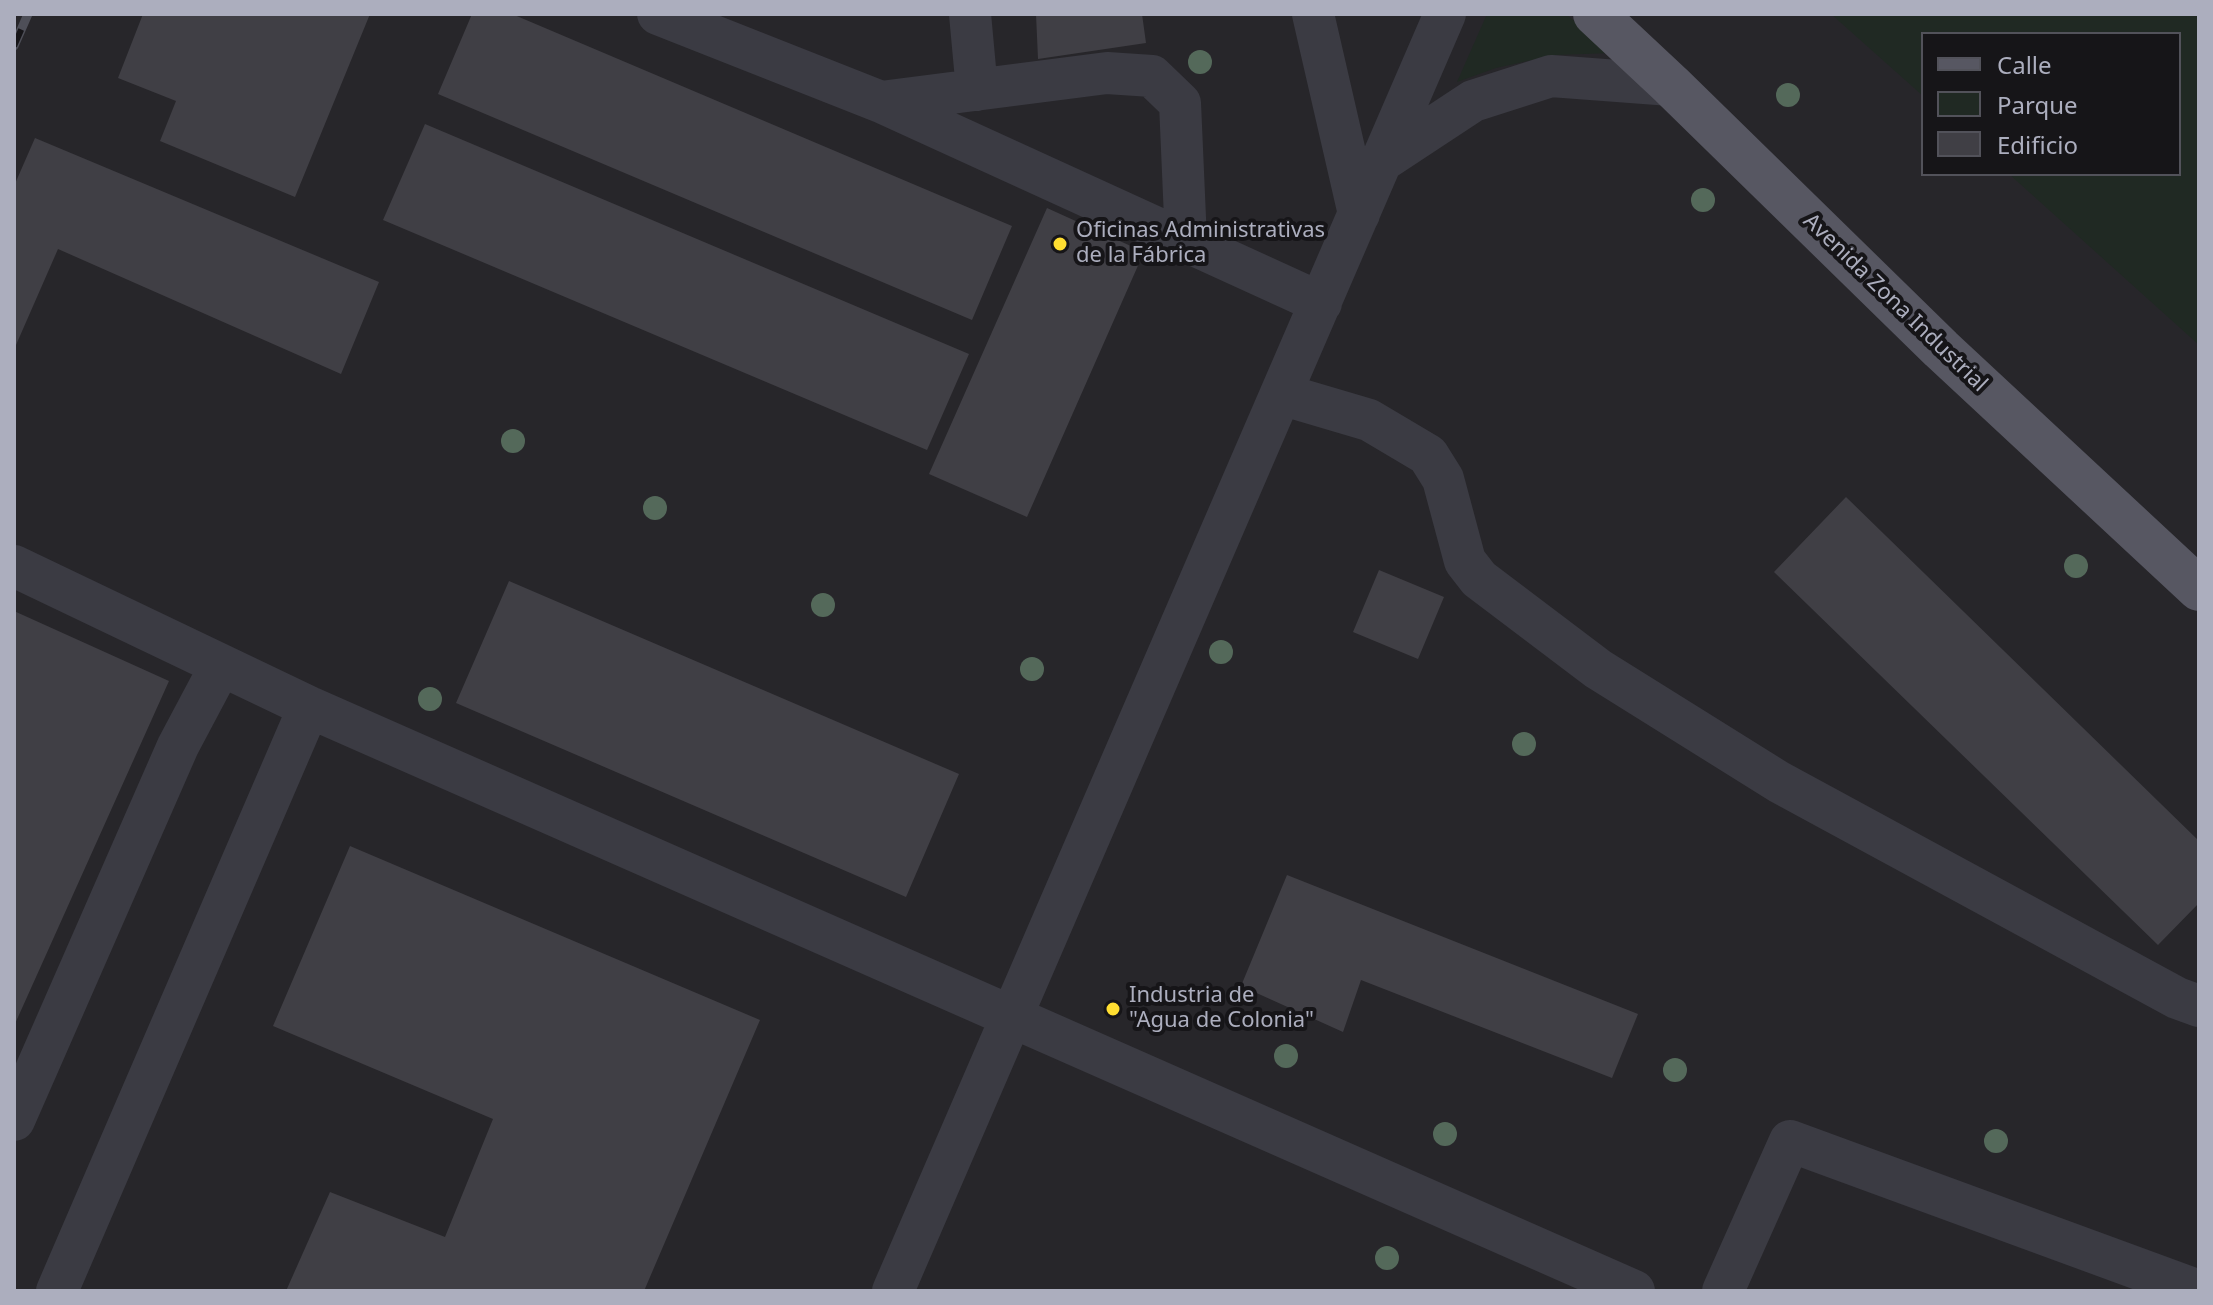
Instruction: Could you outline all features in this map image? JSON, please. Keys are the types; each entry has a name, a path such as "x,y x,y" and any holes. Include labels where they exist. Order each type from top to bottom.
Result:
{"main road":[{"name":"Avenida Zona Industrial","path":"1595,14 1941,349 2199,589"}],"lane":[{"path":"658,14 881,102 1321,303"},
{"path":"970,14 977,90"},
{"path":"1313,14 1359,214"},
{"path":"893,1291 1445,14"},
{"path":"881,102 1107,73 1152,76 1180,103 1186,241"},
{"path":"1382,161 1473,101 1551,76 1671,85"},
{"path":"1281,394 1369,420 1428,455 1443,479 1465,561 1479,579 1598,669 1779,782 2177,998 2199,1006"},
{"path":"14,566 309,707 1634,1291"},
{"path":"14,1120 178,746 221,665"},
{"path":"57,1291 309,707"},
{"path":"1690,1291 1728,1278 1790,1141 2199,1291"}],"shaded area":[{"path":"14,14 2199,14 2199,1291 14,1291"}],"green space":[{"path":"1487,14 1566,14 1612,53 1555,55 1496,68 1457,82"},
{"path":"1831,14 2199,14 2199,345 2011,176 2181,176 2181,32 1921,32 1921,94"}],"building":[{"path":"143,14 370,14 295,197 160,141 176,101 118,78"},
{"path":"472,14 512,14 1012,226 972,320 438,94"},
{"path":"1036,14 1142,14 1146,43 1038,59"},
{"path":"425,124 969,354 927,450 383,220"},
{"path":"35,138 379,282 341,374 58,249 14,344 14,186"},
{"path":"1047,208 1144,252 1027,517 929,474"},
{"path":"1846,497 2199,841 2199,903 2158,945 1774,572"},
{"path":"1379,570 1444,597 1418,659 1353,632"},
{"path":"509,581 959,774 906,897 456,703"},
{"path":"14,611 169,681 14,1026"},
{"path":"350,846 760,1020 644,1291 286,1291 330,1192 445,1237 493,1119 273,1026"},
{"path":"1287,875 1638,1014 1612,1078 1361,980 1343,1032 1241,986"}],"railway":[{"path":"14,46 28,14"}],"place":[{"name":"Oficinas Administrativas de la Fábrica","path":"1060,244"},
{"name":"Industria de \"Agua de Colonia\"","path":"1113,1009"}]}
